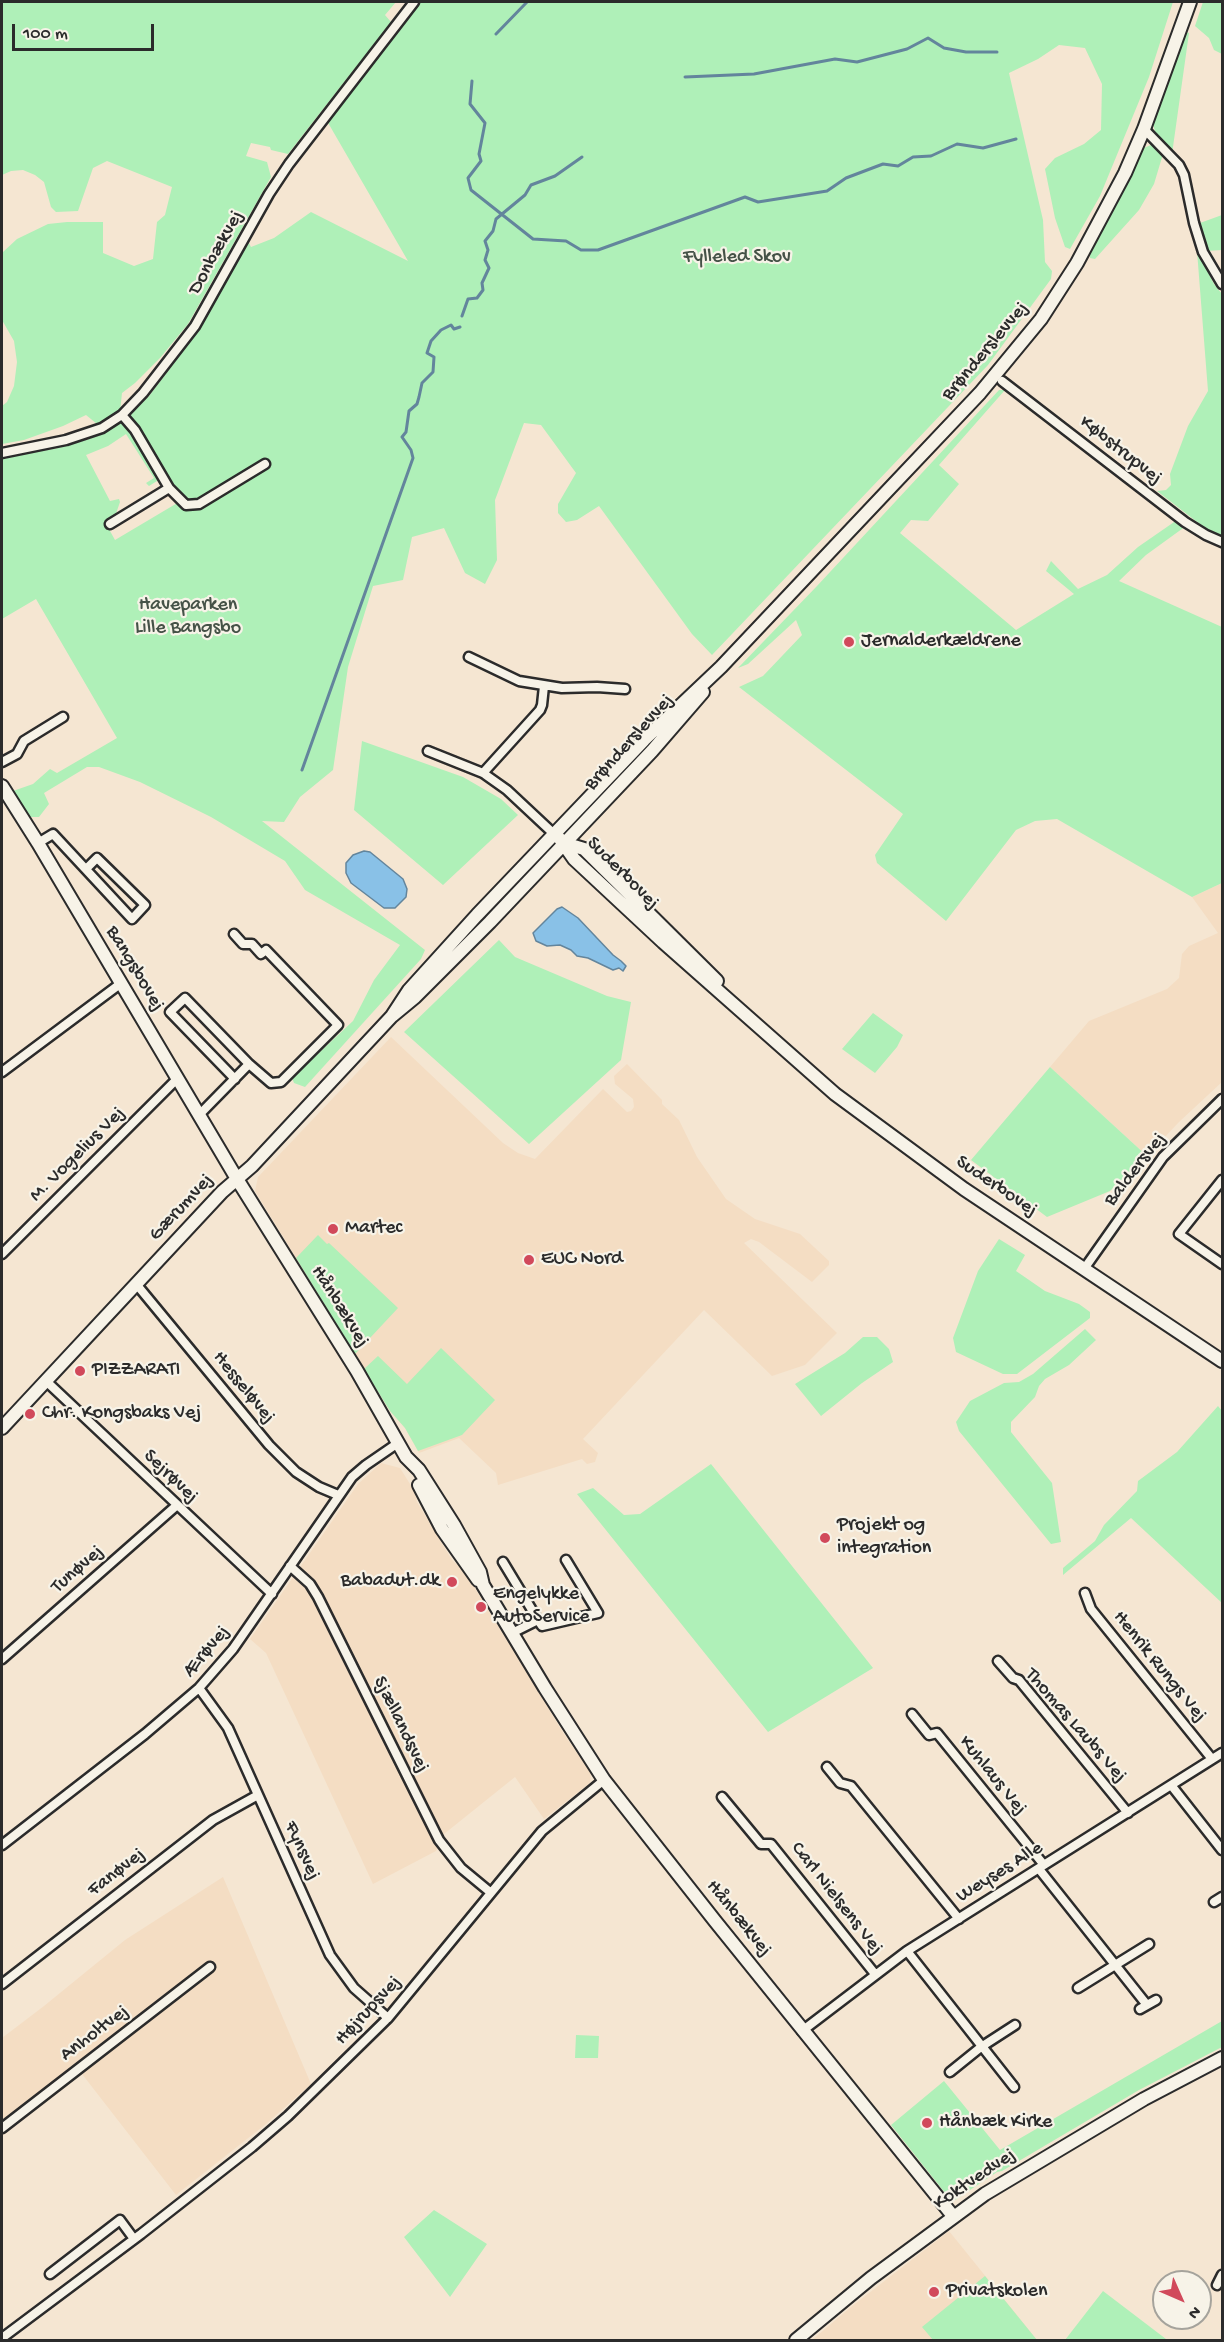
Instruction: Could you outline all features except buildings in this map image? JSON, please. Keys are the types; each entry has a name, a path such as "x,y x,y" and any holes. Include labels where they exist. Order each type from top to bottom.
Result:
{"street":[{"name":"Donbækvej","path":"2,453 85,434 104,427 122,415 167,364 195,326 248,230 289,164 414,2"},
{"name":"Brønderslevvej","path":"554,834 644,740 721,667 972,402 1041,319 1077,263 1125,173 1144,129 1190,2"},
{"path":"1144,129 1179,165 1184,175 1203,252 1222,284"},
{"name":"Købstrupvej","path":"1002,381 1185,522 1222,542"},
{"path":"122,415 135,430 169,488 186,505 199,504 265,464"},
{"path":"110,524 169,488"},
{"path":"469,657 489,669 519,681 543,686 625,689"},
{"name":"Brønderslevvej","path":"564,843 652,751 721,667"},
{"path":"483,773 540,710 543,686"},
{"path":"2,762 17,753 24,741 63,717"},
{"path":"428,751 483,773 507,790 554,834"},
{"name":"Bangsbovej","path":"2,786 237,1179"},
{"name":"Bangsbovej","path":"38,843 53,834 132,919 145,905 97,858 86,869"},
{"name":"Suderbovej","path":"554,834 564,843 574,859 725,998 836,1094 895,1140 1222,1361"},
{"name":"Gærumvej","path":"392,1016 409,990 554,834"},
{"name":"Gærumvej","path":"2,1428 137,1286 222,1192 252,1166 392,1016 415,997 490,922 564,843"},
{"name":"Bangsbovej","path":"234,934 243,944 252,944 261,954 266,950 338,1025 280,1082 272,1083 249,1064 185,998 170,1012 235,1078"},
{"path":"2,1072 120,984"},
{"path":"199,1115 249,1064"},
{"name":"M. Vogelius Vej","path":"2,1254 177,1079"},
{"name":"Baldersvej","path":"1084,1269 1163,1158 1222,1099"},
{"name":"Hånbækvej","path":"237,1179 357,1371 406,1457 419,1470 454,1525 480,1572 483,1585 604,1780 802,2031 953,2216"},
{"path":"1222,1180 1206,1197 1179,1234 1222,1264"},
{"name":"Hesseløvej","path":"137,1286 269,1445 296,1472 338,1495"},
{"name":"Sejrøvej","path":"46,1381 176,1506 272,1594"},
{"name":"Ærøvej","path":"2,1845 145,1734 199,1688 233,1649 338,1495 366,1465 398,1443"},
{"name":"Tunøvej","path":"2,1659 176,1506"},
{"path":"502,1562 542,1626 598,1613 566,1560"},
{"name":"Sjællandsvej","path":"290,1566 310,1584 318,1597 439,1840 461,1868 490,1892"},
{"name":"Henrik Rungs Vej","path":"1085,1593 1091,1610 1212,1759"},
{"path":"512,1633 538,1620"},
{"name":"Thomas Laubs Vej","path":"998,1661 1013,1678 1019,1680 1128,1813"},
{"name":"Fynsvej","path":"199,1688 228,1728 330,1955 354,1988 388,2018"},
{"name":"Kuhlaus Vej","path":"912,1714 929,1735 937,1733 1041,1867"},
{"name":"Weyses Alle","path":"802,2031 907,1951 1222,1753"},
{"path":"826,1767 840,1783 851,1786 959,1919"},
{"name":"Højrupsvej","path":"2,2338 134,2239 246,2152 288,2116 388,2018 542,1831 604,1780"},
{"path":"1171,1785 1222,1850"},
{"name":"Fanøvej","path":"2,1984 213,1820 258,1795"},
{"name":"Carl Nielsens Vej","path":"722,1797 761,1844 771,1844 874,1974"},
{"path":"1041,1867 1144,2007 1156,2000"},
{"path":"1214,1902 1222,1897"},
{"path":"1078,1988 1149,1944"},
{"path":"907,1951 1014,2087"},
{"name":"Anholtvej","path":"2,2128 210,1967"},
{"path":"950,2072 981,2047 1015,2025"},
{"name":"Koktvedvej","path":"796,2340 871,2278 985,2194 1144,2099 1222,2058"},
{"path":"50,2274 120,2220 134,2239"},
{"path":"1217,2285 1222,2275"}],"shaded area":[{"path":"1222,883 1222,1082 1147,1156 1050,1067 1089,1021 1167,989 1179,978 1182,954 1189,946 1218,933 1192,897"},
{"name":"EUC Nord","path":"391,1037 503,1143 518,1153 535,1159 603,1089 627,1112 631,1111 634,1107 633,1099 615,1084 614,1076 627,1064 679,1120 697,1157 726,1199 755,1219 800,1234 829,1261 829,1265 812,1282 759,1242 751,1239 744,1243 837,1333 805,1365 772,1376 704,1310 583,1439 598,1453 595,1462 587,1464 582,1459 498,1485 496,1473 459,1438 419,1453 405,1428 390,1411 255,1191 258,1177"},
{"path":"381,1463 400,1468 415,1492 417,1502 452,1560 465,1572 564,1734 591,1773 590,1783 544,1819 515,1777 444,1834 436,1851 373,1884 266,1653 250,1639 358,1484"},
{"path":"223,1877 311,2084 266,2124 176,2195 82,2074 2,2136 2,2038 125,1940"},
{"name":"Privatskolen","path":"949,2231 1037,2340 812,2340 851,2307"}],"green space":[{"path":"2,2 396,2 385,15 391,22 288,154 251,143 246,156 267,162 271,177 188,324 160,358 122,393 120,412 102,428 86,415 24,440 2,444 2,406 7,402 14,386 17,362 14,341 2,320 3,252 17,239 48,224 103,222 103,253 134,266 153,259 157,222 165,215 172,187 107,161 93,168 78,211 56,212 51,207 44,182 35,175 23,170 11,171 2,175"},
{"name":"Fylleled Skov","path":"420,2 1173,2 1149,77 1100,196 1070,249 1065,247 1055,218 1045,169 1055,158 1084,144 1101,130 1102,84 1085,48 1059,45 1038,59 1009,73 1043,220 1045,262 1052,271 1051,279 988,365 712,655 692,634 599,506 577,520 566,522 558,513 558,504 576,473 541,425 524,423 495,500 497,560 485,584 465,573 444,528 412,537 403,580 373,586 348,667 333,770 300,797 284,822 262,821 425,950 421,959 305,1087 294,1083 292,1078 353,1021 374,980 400,945 305,890 285,861 211,817 140,782 99,767 87,767 44,793 49,804 39,817 28,817 13,791 33,784 50,769 57,773 117,738 36,599 2,619 2,458 58,448 89,439 114,427 127,416 149,396 200,328 248,241 251,247 274,238 311,212 408,261 327,121","holes":["126,434 154,478 146,483 149,486 165,476 179,502 115,540 110,531 119,499 110,501 86,455 108,446"]},
{"path":"1203,2 1222,2 1222,54 1214,50 1209,38 1195,26"},
{"path":"1186,32 1189,33 1172,154 1156,135 1153,124"},
{"path":"1151,145 1156,146 1163,154 1154,184 1139,210 1095,259 1090,258 1090,253 1130,177 1141,149"},
{"path":"1222,215 1222,250 1206,251 1200,223"},
{"path":"1197,251 1214,284 1222,294 1222,538 1210,532 1157,491 1166,490 1171,485 1170,474 1188,426 1208,391"},
{"path":"999,390 1005,390 939,465 959,484 928,521 911,520 900,533 1016,630 1074,594 1046,571 1051,561 1078,589 1107,575 1138,547 1177,520 1186,526 1146,555 1119,581 1222,627 1222,883 1192,897 1057,819 1035,821 1016,830 946,921 877,863 875,855 903,814 739,687 763,676 802,635 796,620 748,664 738,668"},
{"path":"362,741 463,777 501,799 518,815 443,885 354,810"},
{"path":"499,940 515,957 607,996 631,1002 621,1060 529,1144 404,1032"},
{"path":"873,1013 903,1035 897,1047 875,1073 842,1049"},
{"path":"1050,1067 1147,1156 1110,1191 1047,1217 971,1160"},
{"path":"318,1235 398,1308 355,1354 296,1258"},
{"path":"999,1239 1025,1255 1016,1271 1045,1291 1079,1304 1090,1312 1090,1318 1017,1374 1003,1374 956,1352 953,1338 978,1271"},
{"path":"1085,1329 1096,1340 1069,1365 1045,1379 1039,1386 1035,1397 1011,1422 1011,1432 1052,1483 1061,1542 1051,1544 959,1431 956,1422 970,1401 1004,1383 1019,1382 1033,1374"},
{"path":"863,1337 877,1337 889,1349 893,1362 862,1383 821,1416 795,1384 845,1353"},
{"path":"441,1348 495,1400 462,1435 418,1451 364,1369 378,1356 407,1384"},
{"path":"1218,1406 1222,1411 1222,1603 1131,1518 1063,1575 1063,1568 1095,1541 1104,1525 1137,1491 1138,1481 1177,1452"},
{"path":"711,1464 873,1668 768,1732 577,1494 593,1488 624,1515 640,1514"},
{"path":"1222,2021 1222,2047 1139,2090 997,2172 955,2200 949,2198 891,2125 944,2081 1000,2150"},
{"path":"576,2035 599,2036 598,2058 575,2058"},
{"path":"434,2210 487,2244 450,2297 404,2237"},
{"path":"985,2276 1037,2340 933,2340 922,2327"},
{"path":"1103,2291 1167,2340 1065,2340"}],"water":[{"path":"364,851 370,852 403,879 407,889 406,897 395,908 384,908 351,883 346,873 346,863 353,855"},
{"path":"562,907 578,918 626,966 623,971 619,968 613,970 588,958 577,956 560,945 547,946 536,941 533,933 557,909"}],"waterway":[{"path":"496,34 527,2"},
{"path":"685,77 754,74 835,59 857,62 907,49 928,38 944,48 966,52 997,52"},
{"path":"472,81 470,104 485,123 479,154 481,161 468,178 471,190 533,239 566,241 581,250 598,250 745,197 758,202 827,191 846,178 883,164 898,166 913,157 931,156 957,144 983,148 1016,139"},
{"path":"462,316 468,299 477,298 483,290 482,283 489,268 485,260 488,250 485,241 493,231 496,219 525,195 531,185 555,176 582,157"},
{"path":"302,770 413,458 411,450 402,437 406,432 409,411 417,404 422,383 433,372 434,357 427,353 431,341 441,330 451,325 454,329 460,327"}],"place":[{"name":"Jernalderkældrene","path":"849,642"},
{"name":"Martec","path":"333,1229"},
{"name":"EUC Nord","path":"529,1260"},
{"name":"PIZZARATI","path":"80,1371"},
{"name":"Chr. Kongsbaks Vej","path":"30,1414"},
{"name":"Projekt og integration","path":"825,1538"},
{"name":"Babadut.dk","path":"452,1582"},
{"name":"Engelykke AutoService","path":"481,1607"},
{"name":"Hånbæk Kirke","path":"927,2123"},
{"name":"Privatskolen","path":"934,2292"}],"park label":[{"name":"Haveparken Lille Bangsbo","path":"188,618"}]}
